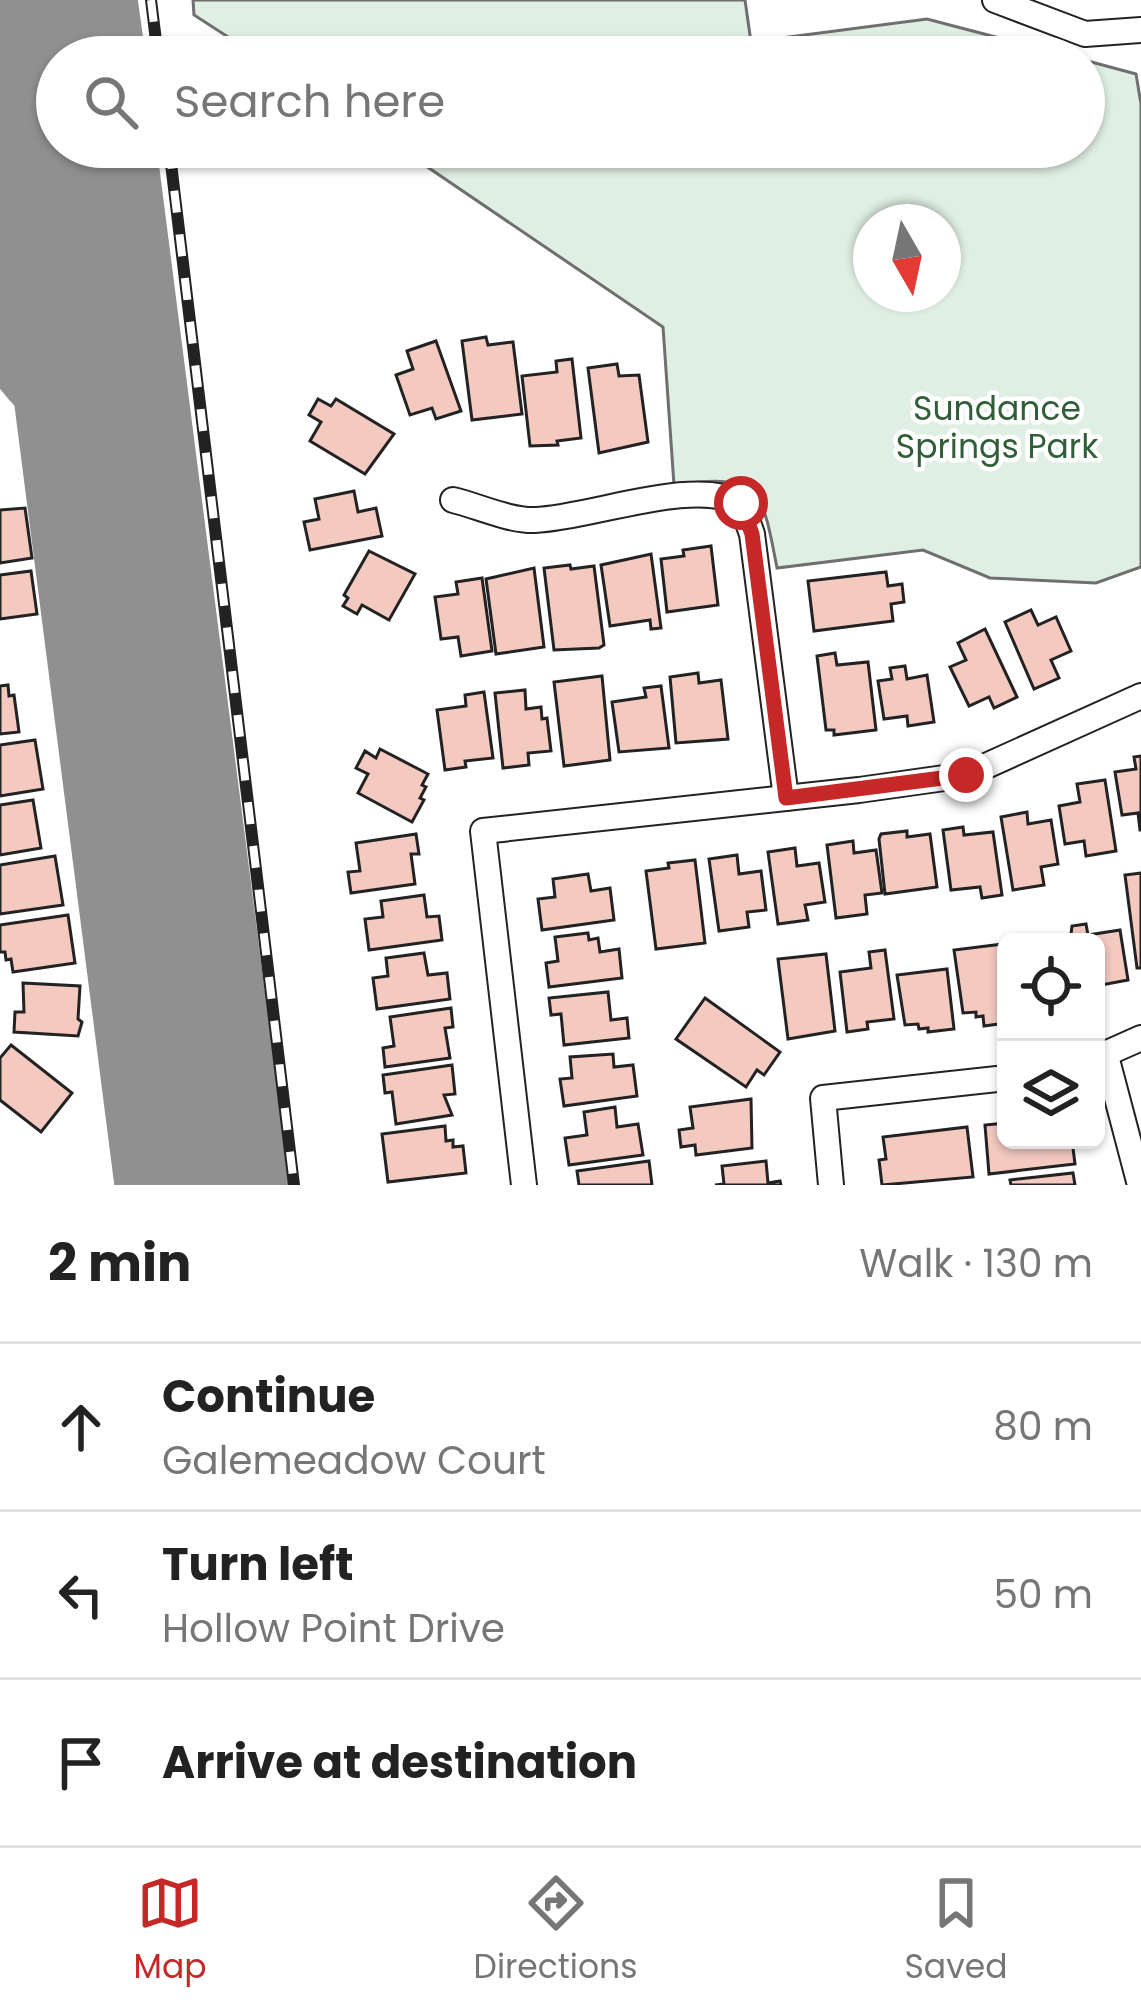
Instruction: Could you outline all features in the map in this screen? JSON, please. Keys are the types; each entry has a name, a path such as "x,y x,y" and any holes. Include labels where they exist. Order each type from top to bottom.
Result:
{"street":[{"path":"995,0 1085,34 1141,30"},
{"path":"453,500 532,520 677,496 728,497 741,503 752,534 786,798"},
{"path":"524,1185 483,831 966,775 1141,696"},
{"path":"1105,1055 1141,1038"},
{"path":"1105,1070 1140,1185"},
{"path":"831,1185 823,1098 997,1079"}],"green space":[{"path":"193,0 745,0 750,36 226,36 194,15"},
{"path":"927,19 992,36 797,36"},
{"name":"Sundance Springs Park","path":"1105,66 1136,74 1141,104 1141,567 1096,583 990,578 923,550 777,568 767,520 752,492 724,482 674,485 663,327 429,168 1105,168"}],"building":[{"path":"486,337 488,345 513,342 522,414 472,420 462,341"},
{"path":"436,341 461,411 436,419 432,408 410,415 396,375 413,369 407,351"},
{"path":"572,359 581,438 530,446 522,376 557,372 556,361"},
{"path":"617,364 619,376 639,375 648,442 599,453 588,368"},
{"path":"318,399 331,406 336,399 394,434 365,474 310,441 321,422 309,415"},
{"path":"354,491 358,512 376,508 382,536 310,550 304,522 319,519 315,499"},
{"path":"25,508 32,558 0,563 0,510"},
{"path":"711,546 718,605 667,612 661,559"},
{"path":"369,551 415,574 389,620 362,605 357,614 343,606 348,598 344,595"},
{"path":"651,554 661,628 651,629 650,620 610,626 601,565"},
{"path":"570,565 571,569 594,566 604,645 599,648 554,650 544,568"},
{"path":"534,568 544,647 496,654 486,579"},
{"path":"31,571 37,614 0,619 0,575"},
{"path":"886,572 888,586 902,584 904,602 891,604 893,621 814,631 808,581"},
{"path":"482,578 492,651 461,656 458,637 441,639 435,597 458,594 456,582"},
{"path":"1031,610 1038,625 1056,617 1071,651 1051,660 1059,678 1034,689 1005,622"},
{"path":"985,629 1017,697 994,708 989,697 969,706 950,667 966,660 958,643"},
{"path":"835,653 837,665 868,662 876,730 834,735 834,730 826,730 817,656"},
{"path":"905,666 907,679 927,675 934,722 908,726 907,716 884,719 878,681 892,679 890,668"},
{"path":"698,673 699,683 721,680 728,739 676,743 670,677"},
{"path":"602,676 610,760 564,766 554,682"},
{"path":"8,685 19,732 0,734 0,686"},
{"path":"661,686 669,748 619,752 612,702 646,697 644,688"},
{"path":"525,690 526,709 541,707 542,719 547,718 551,751 528,753 529,765 503,768 495,693"},
{"path":"484,692 493,758 465,761 466,767 445,770 437,710 466,706 465,695"},
{"path":"35,740 43,789 0,796 0,745"},
{"path":"380,749 428,774 420,798 424,800 412,822 358,793 368,774 356,768 365,751 376,758"},
{"path":"1141,756 1140,830 1138,813 1122,815 1115,772 1136,769 1134,757"},
{"path":"1105,780 1116,851 1086,856 1084,841 1065,844 1059,806 1080,802 1077,784"},
{"path":"33,800 41,848 0,855 0,805"},
{"path":"1027,812 1028,824 1051,820 1058,864 1041,867 1044,885 1013,890 1001,817"},
{"path":"963,827 964,835 993,832 1002,895 982,898 980,887 951,890 943,830"},
{"path":"907,831 907,837 930,834 937,887 885,894 879,839 881,834"},
{"path":"416,834 419,854 411,854 415,884 351,893 348,872 360,871 356,843"},
{"path":"853,841 854,853 876,850 882,893 865,895 867,914 836,918 827,845"},
{"path":"795,848 797,866 819,863 825,902 805,905 808,920 778,924 768,852"},
{"path":"737,855 739,874 761,871 766,910 747,912 749,927 719,931 709,859"},
{"path":"55,856 63,905 0,914 0,865"},
{"path":"695,860 705,943 656,949 646,871"},
{"path":"1141,873 1141,968 1137,968 1125,875"},
{"path":"588,874 591,891 610,888 614,920 542,930 538,899 555,897 553,879"},
{"path":"424,895 427,917 439,916 442,940 369,950 365,919 383,917 381,901"},
{"path":"68,915 75,963 13,972 11,959 0,952 0,925"},
{"path":"1086,924 1088,933 1071,933 1072,926"},
{"path":"1120,930 1128,980 1105,984 1105,933 1101,933"},
{"path":"588,933 589,940 598,938 600,952 619,949 622,978 549,987 546,963 558,961 555,937"},
{"path":"997,945 997,1024 984,1026 983,1016 963,1013 954,950"},
{"path":"885,950 894,1019 867,1022 868,1029 847,1032 840,972 871,968 869,952"},
{"path":"424,953 428,975 447,973 450,999 377,1009 373,978 388,976 386,958"},
{"path":"826,954 835,1031 788,1039 778,959"},
{"path":"947,969 954,1029 928,1032 918,1024 905,1025 897,975"},
{"path":"23,983 80,986 78,1036 14,1032 15,1012 24,1012"},
{"path":"608,992 611,1020 627,1018 629,1038 564,1045 561,1014 551,1015 549,998"},
{"path":"705,998 780,1052 764,1075 757,1070 746,1087 676,1039"},
{"path":"451,1008 453,1027 445,1028 450,1058 385,1067 383,1048 394,1046 390,1017"},
{"path":"11,1045 72,1093 41,1132 0,1100 0,1058"},
{"path":"613,1054 614,1067 633,1065 637,1096 564,1106 560,1079 572,1078 570,1057"},
{"path":"452,1065 455,1094 444,1095 452,1115 396,1124 392,1092 385,1093 383,1075"},
{"path":"751,1099 752,1148 696,1155 695,1145 681,1147 679,1130 693,1128 690,1107"},
{"path":"615,1107 617,1127 638,1124 643,1155 569,1165 565,1138 587,1135 584,1112"},
{"path":"997,1124 997,1149 1073,1149 1075,1164 989,1174 985,1125"},
{"path":"445,1126 446,1141 453,1140 453,1147 463,1146 466,1173 388,1182 382,1134"},
{"path":"967,1127 973,1177 882,1185 883,1137"},
{"path":"649,1161 652,1185 579,1185 577,1171"},
{"path":"766,1161 768,1183 780,1181 781,1185 715,1185 724,1184 722,1166"},
{"path":"1073,1173 1075,1185 1011,1185 1010,1180"}],"taxiway":[{"path":"0,317 18,354 40,383 105,425"}],"runway":[{"path":"50,0 55,36"},
{"path":"72,168 202,1185"}],"railway":[{"path":"151,0 155,36"},
{"path":"172,168 294,1185"}],"route":[{"path":"741,503 752,534 786,798 966,775"}]}
